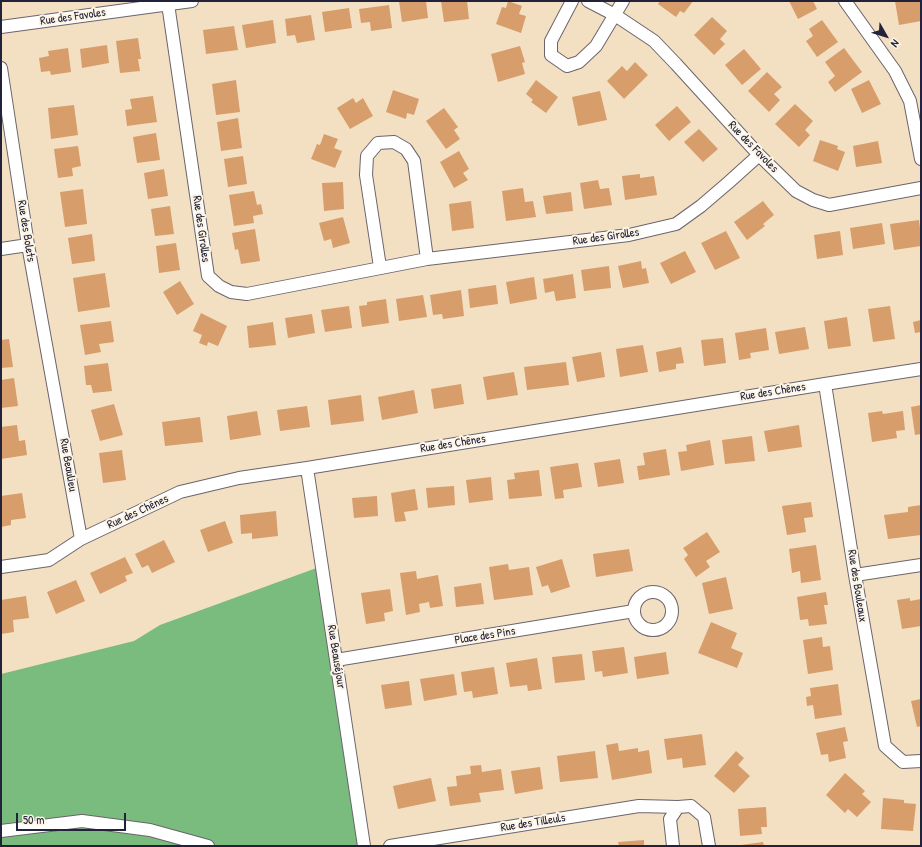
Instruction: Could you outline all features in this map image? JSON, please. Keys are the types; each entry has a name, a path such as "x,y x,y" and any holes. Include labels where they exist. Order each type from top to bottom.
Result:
{"street":[{"name":"Rue des Favoles","path":"1,27 192,1"},
{"path":"572,1 550,41 552,55 567,66 579,62 596,46 623,1"},
{"name":"Rue des Favoles","path":"588,1 654,41 759,155 796,191 813,200 829,205 921,188"},
{"path":"845,1 895,71 910,101 921,159"},
{"name":"Rue des Girolles","path":"168,4 208,276 219,286 230,292 247,294 427,259 629,235 676,224 701,206 759,155"},
{"name":"Rue des Bolets","path":"1,68 28,245 55,392"},
{"path":"380,267 366,175 367,156 378,144 394,142 406,149 414,161 427,259"},
{"path":"1,249 28,245"},
{"name":"Rue des Chênes","path":"1,566 49,560 81,538 180,492 239,478 921,369"},
{"name":"Rue des Bouleaux","path":"825,384 855,575 885,746 904,762 921,761"},
{"name":"Rue Beaulieu","path":"55,392 81,538"},
{"name":"Rue Beauséjour","path":"307,468 364,846"},
{"path":"855,575 921,565"},
{"name":"Place des Pins","path":"336,660 634,611"},
{"name":"Rue des Tilleuls","path":"390,846 639,806 691,806 704,816 710,846"},
{"path":"673,846 670,819 678,807"},
{"path":"1,831 82,821 150,830 208,846"}],"green space":[{"path":"322,566 364,846 1,846 1,674 134,641 160,625"}],"building":[{"path":"399,1 426,1 428,18 402,22"},
{"path":"441,1 467,1 469,19 444,22"},
{"path":"508,1 522,6 519,14 526,16 521,33 496,24 502,7 506,8"},
{"path":"660,1 693,1 684,13 680,11 676,17 658,4"},
{"path":"789,1 813,1 817,9 798,19"},
{"path":"895,1 920,1 921,21 899,25"},
{"path":"389,5 392,28 371,31 370,22 361,23 359,9"},
{"path":"349,8 352,28 325,32 322,12"},
{"path":"311,15 315,40 297,43 295,35 287,36 285,19"},
{"path":"712,17 727,31 720,39 725,44 714,55 694,35"},
{"path":"273,20 276,43 246,48 242,25"},
{"path":"822,20 838,42 817,57 806,41 813,36 809,29"},
{"path":"234,26 238,50 206,54 203,30"},
{"path":"138,38 141,59 138,59 140,71 120,73 116,41"},
{"path":"107,45 109,63 82,68 80,49"},
{"path":"520,46 525,62 522,63 525,74 498,82 491,54"},
{"path":"68,48 71,72 51,75 50,71 41,72 39,58 49,56 48,51"},
{"path":"844,48 862,72 835,92 828,82 835,76 825,62"},
{"path":"744,49 761,69 742,85 725,65"},
{"path":"635,62 648,75 624,99 607,81 622,66 627,71"},
{"path":"767,72 782,87 774,94 780,100 769,112 748,91"},
{"path":"236,80 240,112 216,115 212,84"},
{"path":"536,80 558,97 546,113 531,102 533,100 526,94"},
{"path":"869,80 881,104 862,113 851,89"},
{"path":"393,90 419,99 414,115 407,113 406,119 386,112"},
{"path":"600,91 607,120 578,126 572,97"},
{"path":"153,96 157,122 127,126 125,110 132,109 130,99"},
{"path":"353,98 356,103 363,98 373,116 350,129 337,108"},
{"path":"795,104 813,121 805,130 810,135 799,147 775,124"},
{"path":"74,105 78,135 51,139 48,108"},
{"path":"677,106 691,122 669,141 655,125"},
{"path":"444,108 458,127 454,130 460,139 446,149 426,121"},
{"path":"238,118 242,148 221,151 217,122"},
{"path":"699,129 718,149 703,162 684,142"},
{"path":"156,133 160,160 137,163 133,137"},
{"path":"324,134 338,139 334,148 342,151 335,168 311,159 317,144 320,145"},
{"path":"820,140 838,146 837,149 845,152 838,171 813,161"},
{"path":"878,141 882,163 856,167 853,146"},
{"path":"78,146 81,166 72,168 73,176 58,178 54,149"},
{"path":"459,151 469,169 463,173 468,180 454,188 440,162"},
{"path":"243,156 247,184 228,187 224,159"},
{"path":"164,169 168,196 148,199 144,173"},
{"path":"640,174 640,178 654,176 657,195 625,200 622,176"},
{"path":"598,180 600,189 609,188 612,205 584,209 580,183"},
{"path":"343,182 344,209 324,211 322,183"},
{"path":"523,188 525,202 533,201 536,217 506,221 502,191"},
{"path":"83,189 87,224 65,227 60,192"},
{"path":"254,191 257,205 261,204 263,214 253,216 254,223 234,226 229,195"},
{"path":"571,192 573,211 546,214 543,196"},
{"path":"471,201 474,228 452,231 449,204"},
{"path":"763,201 774,215 763,224 765,226 747,240 734,222"},
{"path":"170,206 174,234 155,236 151,209"},
{"path":"343,217 350,243 333,248 331,239 324,241 319,223"},
{"path":"919,220 921,246 894,250 890,224"},
{"path":"882,223 885,244 853,249 850,228"},
{"path":"255,229 260,261 241,264 238,249 235,250 232,233"},
{"path":"726,231 740,258 715,270 701,243"},
{"path":"840,231 843,255 817,259 814,235"},
{"path":"92,234 95,261 72,264 68,238"},
{"path":"176,243 180,270 159,273 156,246"},
{"path":"685,251 696,272 671,284 660,263"},
{"path":"641,261 642,269 646,268 649,283 623,288 618,266"},
{"path":"609,266 611,288 584,291 581,270"},
{"path":"105,273 110,307 78,312 73,278"},
{"path":"573,274 576,298 556,301 554,291 545,293 543,279"},
{"path":"534,277 537,299 510,304 506,282"},
{"path":"180,281 194,304 177,315 163,292"},
{"path":"496,285 498,304 470,308 468,289"},
{"path":"461,290 464,316 443,319 442,314 433,315 430,295"},
{"path":"423,295 427,317 399,321 396,299"},
{"path":"386,299 389,323 362,327 359,306 367,305 367,302"},
{"path":"349,306 352,328 325,332 321,310"},
{"path":"890,306 895,339 873,342 868,309"},
{"path":"201,313 227,326 218,346 208,342 207,346 199,343 202,335 193,331"},
{"path":"312,314 315,333 288,338 285,318"},
{"path":"847,317 851,346 828,349 824,321"},
{"path":"921,320 921,332 915,333 913,322"},
{"path":"111,321 114,342 99,344 101,352 85,355 80,325"},
{"path":"273,322 276,345 249,348 247,326"},
{"path":"805,327 809,349 779,354 775,332"},
{"path":"766,328 769,350 750,353 751,358 739,360 735,333"},
{"path":"723,338 726,363 704,366 701,340"},
{"path":"9,339 13,367 1,368 1,340"},
{"path":"643,345 648,372 620,377 616,349"},
{"path":"681,347 684,363 676,364 676,369 659,372 656,352"},
{"path":"601,352 605,377 577,382 572,357"},
{"path":"566,362 569,385 527,390 524,367"},
{"path":"108,363 112,391 93,393 91,385 86,385 84,366"},
{"path":"514,372 518,395 487,400 483,377"},
{"path":"14,378 18,406 1,408 1,380"},
{"path":"461,384 464,404 434,409 431,389"},
{"path":"414,390 418,413 382,420 378,397"},
{"path":"361,395 364,421 331,425 328,400"},
{"path":"114,404 123,435 100,441 91,410"},
{"path":"921,405 921,434 915,435 911,407"},
{"path":"307,406 310,427 280,431 277,410"},
{"path":"257,411 261,435 230,440 227,416"},
{"path":"882,411 883,414 903,411 905,430 896,431 897,438 872,442 868,413"},
{"path":"200,417 203,442 165,446 162,422"},
{"path":"17,425 19,441 25,440 27,455 1,459 1,427"},
{"path":"799,425 802,447 768,452 764,431"},
{"path":"752,436 755,461 725,464 722,440"},
{"path":"710,440 714,465 681,471 678,452 687,451 686,445"},
{"path":"666,449 670,475 639,480 637,466 645,465 643,453"},
{"path":"122,450 126,480 103,483 99,453"},
{"path":"620,459 624,483 598,487 594,463"},
{"path":"578,463 582,487 563,490 564,498 555,499 550,467"},
{"path":"539,470 542,496 509,499 507,480 515,479 514,473"},
{"path":"491,477 493,500 469,503 466,480"},
{"path":"454,486 455,505 428,508 426,488"},
{"path":"415,489 418,510 404,512 406,521 395,522 391,493"},
{"path":"22,493 26,518 11,520 11,525 1,527 1,496"},
{"path":"377,496 378,516 354,518 352,498"},
{"path":"811,502 813,517 804,518 806,532 787,535 782,506"},
{"path":"921,505 921,535 888,539 884,515 908,512 908,507"},
{"path":"276,511 278,536 252,539 252,533 241,534 240,515"},
{"path":"225,521 233,543 208,552 200,530"},
{"path":"707,532 720,552 706,561 710,567 696,577 684,559 688,555 683,548"},
{"path":"164,540 175,562 152,573 148,565 142,568 135,554"},
{"path":"816,545 821,580 801,583 800,571 792,573 789,549"},
{"path":"629,549 633,571 596,577 593,554"},
{"path":"125,557 133,573 125,576 127,581 100,594 90,573"},
{"path":"562,559 570,587 551,593 548,585 542,587 536,567"},
{"path":"508,564 509,570 529,567 533,595 494,600 489,567"},
{"path":"416,571 417,579 438,575 443,606 430,608 429,602 419,604 420,612 406,615 400,573"},
{"path":"726,577 733,609 709,614 702,583"},
{"path":"76,580 85,601 56,614 47,592"},
{"path":"481,583 484,604 456,607 454,587"},
{"path":"390,589 393,611 384,613 385,621 366,624 361,593"},
{"path":"826,592 828,605 824,605 827,624 809,626 808,619 800,620 797,597"},
{"path":"26,596 29,618 13,620 14,632 1,634 1,600"},
{"path":"910,598 910,601 921,599 921,626 902,629 897,600"},
{"path":"711,622 737,633 731,648 743,653 737,668 698,653"},
{"path":"822,637 823,647 830,646 833,670 808,674 803,640"},
{"path":"624,647 628,673 603,677 602,671 595,672 592,651"},
{"path":"666,652 669,674 637,679 634,657"},
{"path":"582,654 585,680 555,683 552,657"},
{"path":"537,658 542,689 528,691 527,685 510,687 506,663"},
{"path":"494,667 498,694 473,698 472,691 464,692 461,672"},
{"path":"454,674 457,695 424,701 420,679"},
{"path":"409,681 412,705 385,709 381,685"},
{"path":"838,684 842,715 815,719 813,705 807,706 806,697 811,696 810,688"},
{"path":"921,699 921,726 917,727 911,701"},
{"path":"845,727 848,741 843,742 846,758 829,762 828,754 821,755 816,733"},
{"path":"702,734 706,765 683,768 682,758 667,760 664,739"},
{"path":"618,743 619,751 638,748 638,752 649,750 652,773 612,780 606,745"},
{"path":"595,751 598,778 560,782 557,756"},
{"path":"736,751 744,758 738,765 750,776 734,793 714,776"},
{"path":"481,765 482,772 501,769 504,790 479,793 481,802 450,806 447,787 457,786 456,776 471,774 470,766"},
{"path":"540,767 543,789 515,794 511,771"},
{"path":"845,773 865,791 862,794 871,802 857,817 848,809 845,813 826,795"},
{"path":"431,778 436,801 398,809 393,786"},
{"path":"883,798 904,800 904,803 916,804 913,831 881,829"},
{"path":"766,807 767,827 761,827 762,834 740,836 738,809"},
{"path":"644,840 644,846 619,846 618,842"},
{"path":"763,842 764,846 741,846 741,845"}]}
